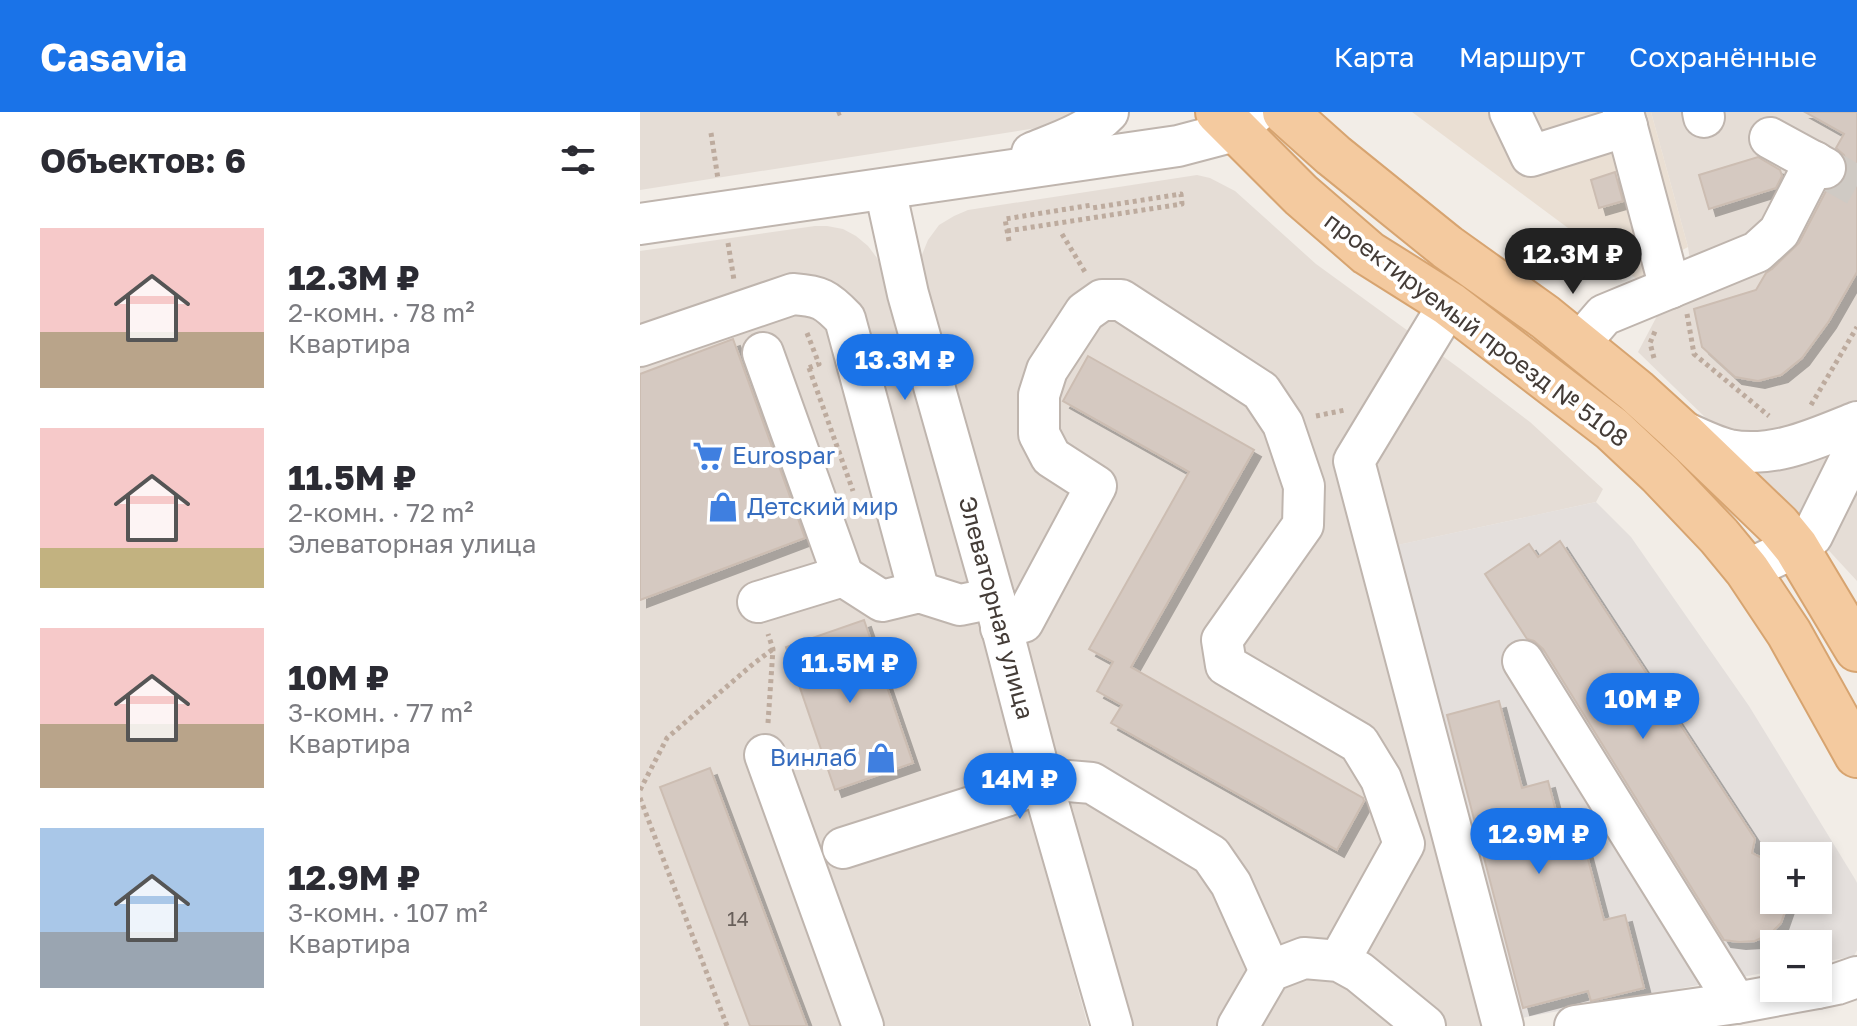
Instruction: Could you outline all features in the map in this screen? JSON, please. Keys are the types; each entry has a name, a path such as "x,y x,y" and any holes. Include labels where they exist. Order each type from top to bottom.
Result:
{"main road":[{"name":"проектируемый проезд № 5108","path":"1285,112 1447,247 1579,344 1680,431 1778,525 1796,547 1857,649"},
{"name":"проектируемый проезд № 5108","path":"1236,118 1301,195 1368,253 1449,304 1612,429 1660,474 1747,570 1789,633 1857,755"}],"street":[{"path":"977,175 1076,135 1097,123 1108,112"},
{"path":"1510,112 1531,156 1625,119 1664,260 1678,298"},
{"path":"640,224 1178,146 1236,118"},
{"path":"1579,344 1604,315 1678,298 1757,252 1779,232 1820,165 1770,138"},
{"name":"Элеваторная улица","path":"885,189 908,294 1112,1026"},
{"path":"640,346 793,294 817,296 832,306 845,319 919,592"},
{"path":"782,367 843,576 882,601 919,592 1023,622 1096,486 1051,457 1039,434 1039,395 1047,370 1085,312 1102,300 1121,300 1261,391 1282,422 1304,486 1303,525 1222,640 1226,665 1359,743 1381,779 1404,844 1339,961"},
{"path":"1449,304 1354,461 1503,1026"},
{"path":"1680,431 1726,449 1751,453 1808,442 1857,422"},
{"path":"1747,570 1812,536 1857,445"},
{"path":"758,602 843,576"},
{"path":"1523,661 1736,1003"},
{"path":"765,755 863,1026"},
{"path":"843,848 1042,782 1092,783 1211,855 1231,884 1270,971"},
{"path":"1238,1026 1270,971 1304,958 1339,961 1359,972 1425,1026"},
{"path":"1575,1026 1760,997"}],"path":[{"path":"711,133 718,179"},
{"path":"1007,231 1182,204 1181,194 1005,219 1007,231 1009,241"},
{"path":"1062,234 1102,300"},
{"path":"727,238 734,282"},
{"path":"793,294 819,364 782,367 855,495"},
{"path":"1678,298 1694,354 1767,416 1779,416"},
{"path":"1810,407 1857,327"},
{"path":"1282,422 1389,402"},
{"path":"758,602 773,649 765,755"},
{"path":"640,790 667,738 773,649"},
{"path":"640,798 727,1026"}],"shaded area":[{"path":"640,112 1087,112 1062,124 640,190"},
{"path":"1412,112 1651,112 1688,247 1638,280"},
{"path":"1651,112 1857,112 1857,581 1711,423 1638,352 1657,316 1691,267"},
{"path":"1197,175 1235,191 1316,264 1530,422 1603,489 1596,502 1389,547 1518,1026 1125,1026 919,277 921,257 928,240 939,225 968,210"},
{"path":"815,226 843,229 856,236 877,258 883,272 1088,1026 640,1026 640,251"},
{"path":"1596,502 1631,537 1749,706 1855,879 1857,950 1854,956 1832,960 1832,930 1760,930 1760,974 1516,1019 1388,547"}],"building":[{"path":"1805,112 1857,112 1857,272 1829,321 1802,358 1781,375 1758,381 1735,377 1702,347 1694,309 1756,290 1766,273 1799,243 1826,191 1836,188 1845,180 1848,167 1844,155 1836,148 1844,134"},
{"path":"1758,157 1780,170 1782,176 1776,188 1709,209 1699,175"},
{"path":"1615,172 1623,201 1599,208 1591,180"},
{"name":"Eurospar","path":"733,339 805,538 640,600 640,374"},
{"path":"1088,356 1254,450 1131,667 1363,798 1337,850 1111,723 1122,705 1097,691 1113,662 1089,649 1189,472 1063,401"},
{"path":"1560,541 1755,839 1752,853 1760,857 1760,914 1784,914 1774,930 1760,930 1760,939 1739,942 1724,940 1543,649 1527,639 1485,574 1529,544 1538,557"},
{"path":"864,620 913,763 835,790 786,647"},
{"path":"1499,701 1522,788 1548,781 1563,838 1581,833 1604,920 1625,915 1644,988 1591,1001 1588,991 1523,1008 1447,715"},
{"path":"710,768 807,1026 750,1026 660,787"}],"tunnel":[{"path":"1825,168 1857,186"}],"place":[{"name":"Eurospar","path":"708,456"},
{"name":"Детский мир","path":"723,507"},
{"name":"Винлаб","path":"881,758"}]}
